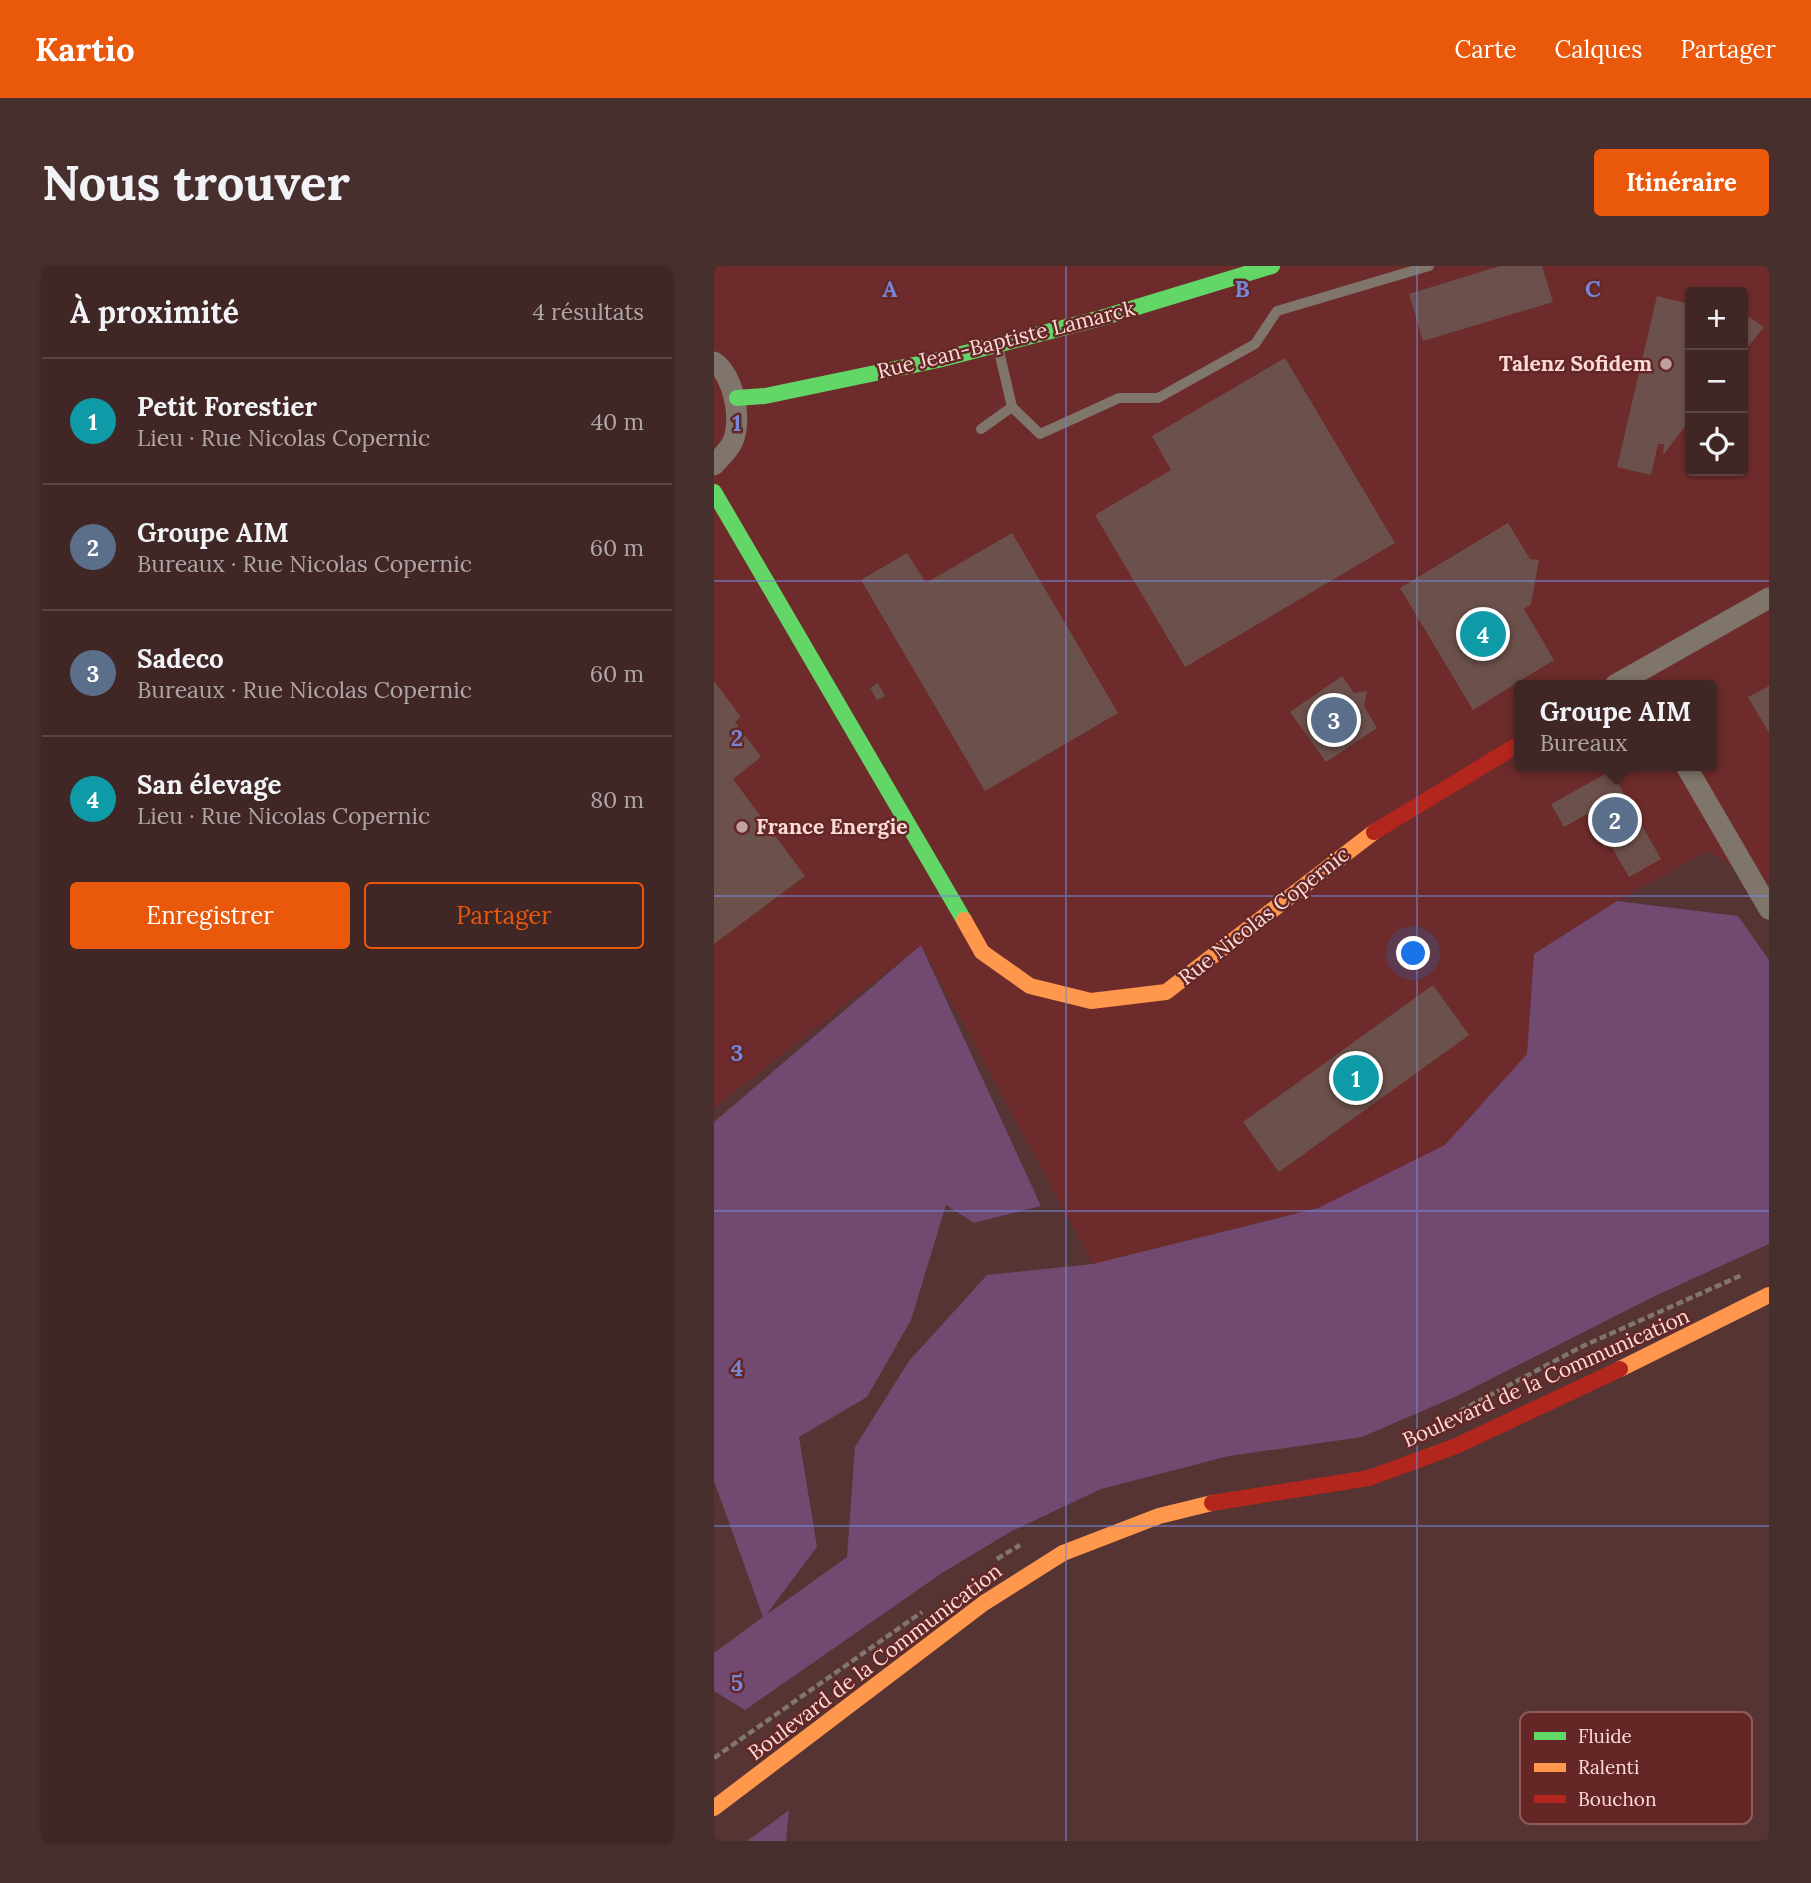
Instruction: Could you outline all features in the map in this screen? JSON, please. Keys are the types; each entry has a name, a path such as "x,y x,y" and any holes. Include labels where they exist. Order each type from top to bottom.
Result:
{"street":[{"name":"Rue Jean-Baptiste Lamarck","path":"737,398 779,393 998,345 1101,318 1272,266"},
{"path":"714,362 720,366 737,398 733,442 714,465"},
{"name":"Rue Nicolas Copernic","path":"714,492 982,952 1030,986 1091,1001 1166,992 1371,834 1514,747"},
{"path":"1633,680 1769,598"},
{"path":"1689,771 1769,909"},
{"name":"Boulevard de la Communication","path":"714,1808 984,1603 1063,1553 1159,1516 1227,1499 1290,1491 1382,1473 1456,1446 1701,1331 1769,1295"}],"lane":[{"path":"998,345 1012,407 1040,434 1119,398 1158,398 1255,344 1277,311 1429,266"},
{"path":"981,429 1012,407"}],"shaded area":[{"path":"714,266 1769,266 1769,887 1707,851 1617,901 1535,954 1527,1054 1445,1145 1318,1208 1093,1264 921,945 714,1108"},
{"path":"1617,901 1738,916 1769,960 1769,1244 1655,1296 1457,1396 1362,1437 1229,1456 1101,1489 1010,1532 942,1573 745,1710 714,1691 714,1653 763,1617 714,1481 714,1122 921,945 1041,1206 974,1223 946,1205 911,1320 867,1397 799,1437 817,1547 766,1615 847,1557 855,1447 909,1361 987,1275 1093,1264 1318,1208 1445,1145 1527,1054 1534,954"},
{"path":"789,1810 786,1841 747,1841"}],"building":[{"path":"1500,266 1542,266 1553,302 1423,341 1409,294"},
{"name":"Talenz Sofidem","path":"1657,296 1685,303 1685,426 1663,455 1664,444 1658,444 1651,475 1617,467"},
{"path":"1748,316 1764,327 1748,347"},
{"path":"1285,358 1395,543 1185,667 1095,515 1171,470 1152,436"},
{"path":"1508,523 1530,559 1539,560 1531,604 1524,609 1554,660 1522,680 1514,680 1514,685 1473,710 1400,588"},
{"path":"1012,533 1118,713 985,791 861,580 907,553 926,583"},
{"path":"1342,676 1354,693 1367,691 1364,706 1377,728 1326,762 1290,712"},
{"name":"France Energie","path":"714,681 741,717 735,722 761,757 733,779 805,876 714,944"},
{"path":"878,683 885,696 877,700 870,688"},
{"path":"1769,686 1769,733 1748,697"},
{"path":"1611,771 1661,859 1629,877 1610,844 1605,847 1587,814 1564,827 1551,804"},
{"path":"1433,985 1469,1035 1279,1172 1243,1122"}],"traffic: fast":[{"path":"737,398 765,396 938,360 1101,318 1272,266"},
{"path":"714,492 964,920"}],"traffic: slow":[{"path":"964,920 982,952 1030,986 1091,1001 1166,992 1374,832"},
{"path":"1620,1369 1769,1295"},
{"path":"714,1808 984,1603 1063,1553 1159,1516 1212,1503"}],"traffic: jam":[{"path":"1374,832 1514,747"},
{"path":"1212,1503 1369,1478 1456,1446 1620,1369"}],"place":[{"name":"Talenz Sofidem","path":"1666,364"},
{"name":"San élevage","path":"1483,634"},
{"name":"Sadeco","path":"1334,720"},
{"name":"Groupe AIM","path":"1615,820"},
{"name":"France Energie","path":"742,827"},
{"name":"Petit Forestier","path":"1356,1078"}]}
